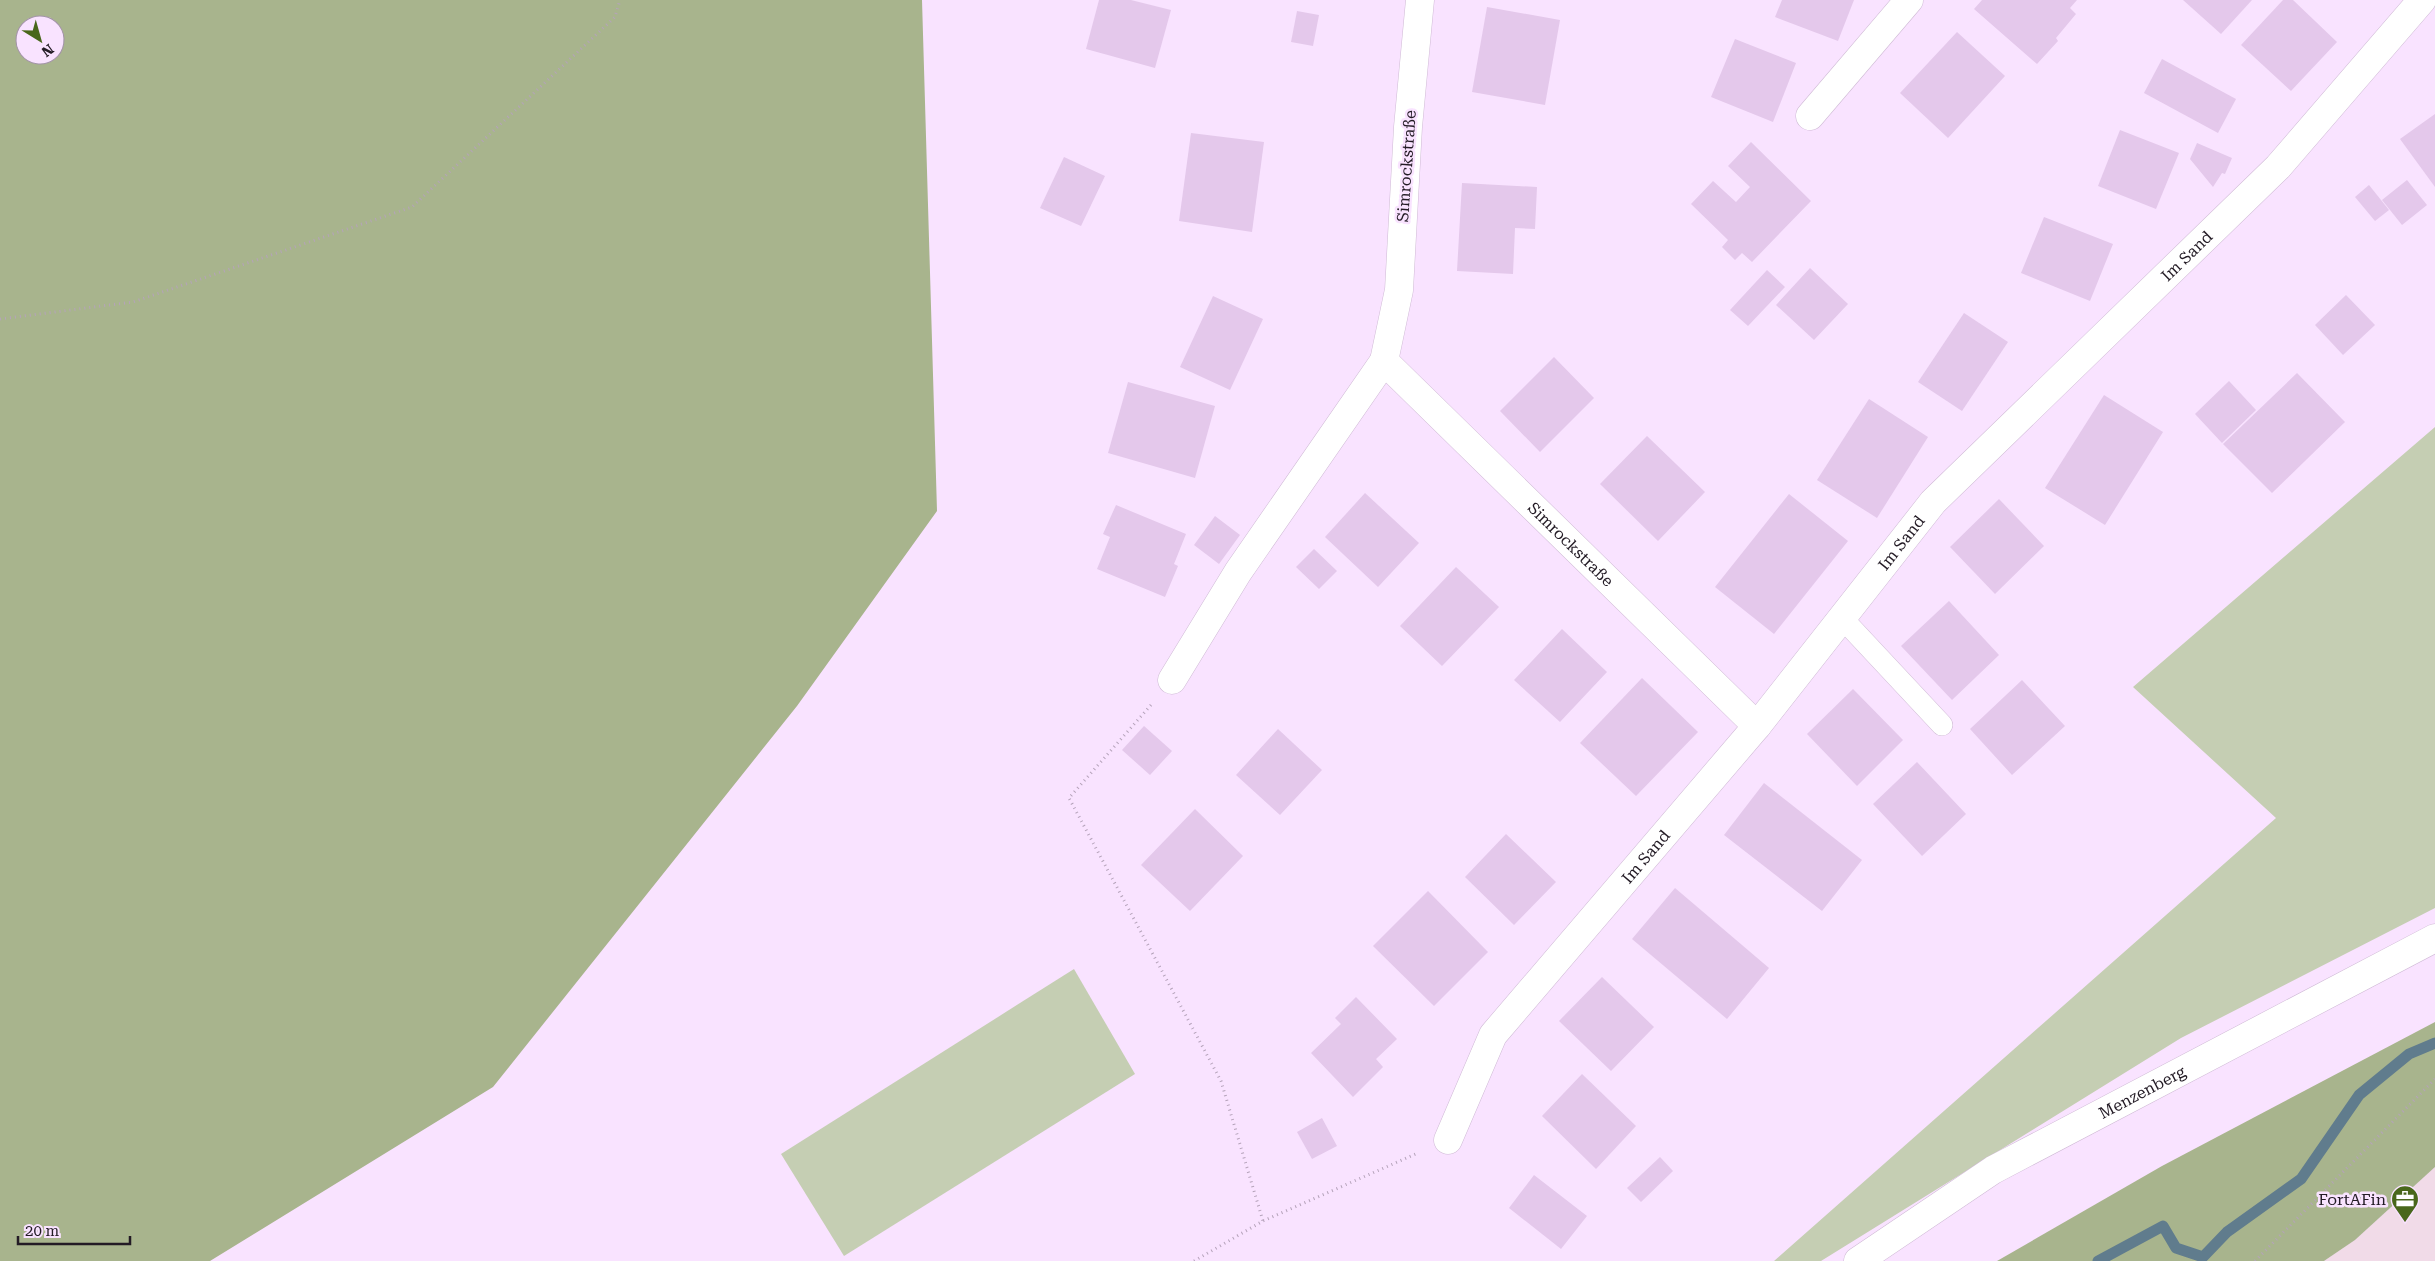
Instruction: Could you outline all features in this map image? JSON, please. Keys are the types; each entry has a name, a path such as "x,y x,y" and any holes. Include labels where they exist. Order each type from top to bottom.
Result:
{"street":[{"name":"Simrockstraße","path":"1172,680 1238,572 1384,361 1399,290 1408,127 1420,0"},
{"path":"1810,116 1909,0"},
{"name":"Im Sand","path":"1448,1140 1492,1035 1757,726 1932,502 2278,167 2410,4"},
{"name":"Simrockstraße","path":"1384,361 1757,726"},
{"name":"Menzenberg","path":"1858,1261 1993,1170 2435,938"}],"lane":[{"path":"1842,618 1942,725"}],"path":[{"path":"0,319 133,302 412,207 615,17 620,0"},
{"path":"1172,680 1070,798 1221,1081 1263,1221"},
{"path":"2255,1261 2435,1079"},
{"path":"1194,1261 1263,1221 1448,1140"}],"shaded area":[{"name":"FortAFin","path":"2435,1167 2435,1261 2324,1261 2355,1240"}],"green space":[{"path":"0,0 922,0 937,511 797,706 493,1087 210,1261 0,1261"},
{"path":"2435,427 2435,908 2181,1038 1821,1261 1774,1261 2276,818 2133,687"},
{"path":"1074,969 1135,1074 844,1256 781,1154"},
{"path":"2435,1022 2435,1167 2355,1240 2324,1261 1997,1261 2162,1166"}],"building":[{"path":"1099,0 1131,0 1171,10 1155,68 1086,49"},
{"path":"1782,0 1854,0 1838,41 1775,17"},
{"path":"1982,0 2077,0 2070,8 2076,14 2056,38 2058,41 2037,64 1974,9"},
{"path":"2183,0 2252,0 2221,34"},
{"path":"2283,0 2293,0 2337,42 2291,91 2241,45"},
{"path":"1487,7 1560,20 1545,105 1472,92"},
{"path":"1297,11 1319,15 1313,46 1291,42"},
{"path":"1957,32 2005,76 1948,138 1900,93"},
{"path":"1735,39 1796,63 1773,122 1711,97"},
{"path":"2162,59 2236,99 2218,133 2144,93"},
{"path":"2435,114 2435,187 2400,139"},
{"path":"2120,130 2179,153 2156,209 2098,186"},
{"path":"1191,133 1264,142 1252,232 1179,221"},
{"path":"1751,142 1811,201 1752,262 1742,253 1735,260 1722,247 1728,240 1691,204 1713,181 1736,202 1750,187 1728,166"},
{"path":"2197,143 2232,158 2225,174 2222,173 2213,187 2190,159"},
{"path":"1064,157 1105,176 1081,226 1040,208"},
{"path":"2407,180 2427,205 2402,225 2382,200"},
{"path":"1462,183 1537,187 1535,229 1515,228 1513,274 1457,271"},
{"path":"2369,185 2389,210 2375,221 2355,197"},
{"path":"2044,217 2113,244 2090,301 2021,273"},
{"path":"1810,268 1848,304 1814,340 1776,305"},
{"path":"1767,270 1785,287 1748,326 1730,310"},
{"path":"2346,295 2375,325 2343,355 2315,325"},
{"path":"1213,296 1263,319 1230,390 1180,367"},
{"path":"1964,313 2008,342 1962,411 1918,382"},
{"path":"1554,357 1594,398 1540,452 1500,411"},
{"path":"2297,373 2345,422 2272,493 2223,444"},
{"path":"2229,381 2256,410 2222,443 2195,414"},
{"path":"1128,382 1215,406 1195,478 1108,453"},
{"path":"2104,395 2163,432 2105,525 2045,488"},
{"path":"1869,399 1928,437 1877,518 1817,480"},
{"path":"1647,436 1705,492 1658,541 1600,484"},
{"path":"1365,493 1419,543 1378,587 1325,537"},
{"path":"1789,494 1848,541 1774,634 1715,587"},
{"path":"1999,499 2044,546 1995,594 1950,547"},
{"path":"1116,505 1186,534 1174,564 1178,566 1165,597 1097,569 1110,537 1103,534"},
{"path":"1215,516 1240,535 1219,564 1194,545"},
{"path":"1314,549 1337,571 1319,589 1296,567"},
{"path":"1456,567 1499,607 1442,666 1400,626"},
{"path":"1949,601 1999,655 1952,700 1901,646"},
{"path":"1562,629 1607,672 1560,722 1514,680"},
{"path":"1642,678 1698,732 1636,796 1580,743"},
{"path":"2022,680 2065,726 2012,775 1970,729"},
{"path":"1853,689 1903,740 1857,786 1807,734"},
{"path":"1144,726 1172,751 1150,775 1122,750"},
{"path":"1278,729 1322,770 1280,815 1236,775"},
{"path":"1917,762 1966,814 1922,856 1873,804"},
{"path":"1764,783 1862,860 1822,911 1724,835"},
{"path":"1195,809 1243,856 1190,911 1141,865"},
{"path":"1506,834 1556,882 1514,925 1465,877"},
{"path":"1675,888 1769,968 1727,1019 1632,939"},
{"path":"1428,891 1488,952 1434,1006 1373,946"},
{"path":"1602,977 1654,1027 1611,1071 1559,1021"},
{"path":"1356,997 1397,1039 1376,1059 1383,1067 1353,1097 1311,1053 1341,1024 1335,1018"},
{"path":"1582,1074 1636,1126 1596,1169 1542,1116"},
{"path":"1322,1118 1337,1146 1312,1159 1297,1132"},
{"path":"1660,1157 1673,1171 1641,1202 1627,1188"},
{"path":"1534,1175 1587,1216 1561,1249 1509,1208"}],"waterway":[{"path":"2098,1261 2163,1226 2176,1248 2203,1257 2227,1232 2301,1179 2359,1095 2409,1054 2435,1043"}],"place":[{"name":"FortAFin","path":"2405,1223"}]}
